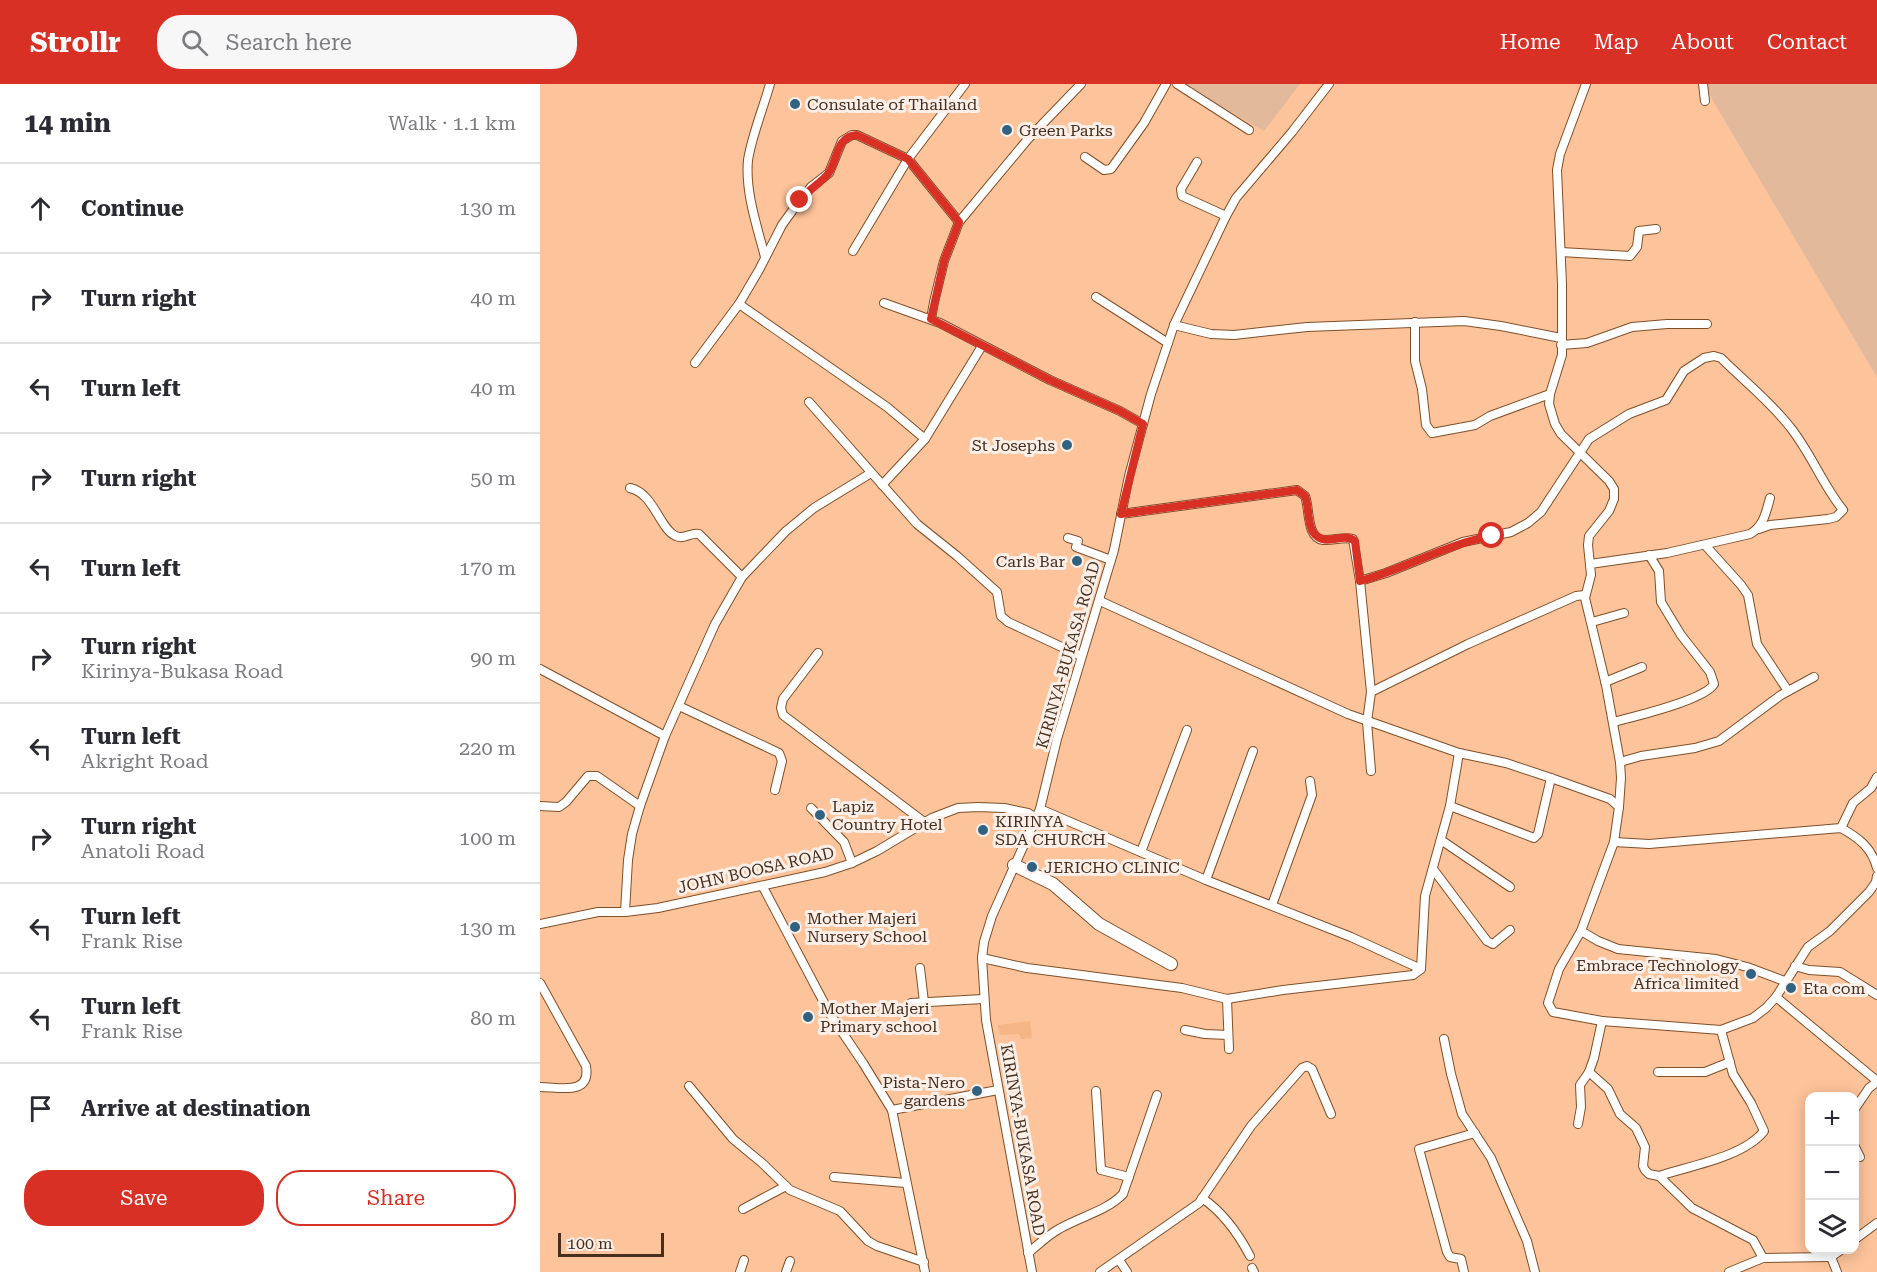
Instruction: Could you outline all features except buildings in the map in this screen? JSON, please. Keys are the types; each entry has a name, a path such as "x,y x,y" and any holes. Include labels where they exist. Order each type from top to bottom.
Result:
{"street":[{"path":"765,257 753,210 748,160 770,84"},
{"path":"853,251 908,159 965,84"},
{"path":"931,319 944,261 959,222 1028,139 1081,84"},
{"path":"1085,157 1104,170 1111,169 1144,123 1166,84"},
{"path":"1178,84 1249,130"},
{"path":"1316,84 1327,87"},
{"path":"1586,84 1558,162 1561,341 1560,365 1549,404 1561,434 1609,481 1614,489 1614,499 1609,511 1589,536 1591,575 1585,595 1613,722 1620,762 1621,785 1614,842 1581,930 1559,969 1548,1003 1553,1012 1602,1021 1721,1030 1753,1018 1766,1008 1787,982 1808,947 1830,931 1877,881"},
{"path":"1702,84 1705,101"},
{"name":"KIRINYA-BUKASA ROAD","path":"1032,1272 983,999 981,961 988,927 1037,815 1057,739 1100,601 1143,424 1174,325 1226,216 1242,190 1293,132 1327,87"},
{"path":"696,363 739,304 782,225 800,200 829,173 842,141 847,137 857,135 908,159 959,222"},
{"path":"1197,162 1181,189 1182,196 1226,216"},
{"path":"1561,252 1630,255 1637,247 1639,231 1656,229"},
{"path":"1096,297 1168,343"},
{"path":"884,303 931,319 1143,424"},
{"path":"739,304 887,407 926,439"},
{"path":"1174,325 1211,334 1234,335 1307,327 1464,321 1561,341 1587,343 1632,327 1707,324"},
{"path":"1415,322 1415,361 1422,389 1426,425 1432,433 1475,425 1490,416 1550,394"},
{"path":"882,485 926,439 982,346"},
{"path":"1360,581 1463,542 1511,532 1528,523 1541,512 1579,451 1593,436 1629,414 1666,400 1684,370 1704,358 1714,356 1720,358 1765,399 1791,428 1843,510 1836,517 1828,519 1770,525 1742,537 1590,564"},
{"path":"809,402 917,524 997,592 1001,616 1008,622 1082,656"},
{"path":"625,912 628,860 640,806 665,736 714,624 742,577 786,531 814,508 871,473"},
{"path":"630,488 637,490 645,497 673,535 682,537 694,532 699,534 742,577"},
{"path":"1121,514 1297,490 1305,496 1311,530 1318,538 1323,540 1350,538 1355,541 1371,692 1367,722 1371,771"},
{"path":"1759,529 1765,518 1770,498"},
{"path":"1068,538 1078,541 1076,547 1111,560"},
{"path":"1705,545 1742,585 1748,595 1757,644 1788,691"},
{"path":"1613,722 1674,706 1705,693 1714,684 1710,672 1660,602 1659,571 1649,555"},
{"path":"1371,692 1468,644 1576,596 1585,595"},
{"path":"1100,601 1367,722 1459,753 1506,763 1551,778 1610,799 1619,807"},
{"path":"1592,622 1624,613"},
{"path":"818,653 783,699 781,708 783,715 924,822"},
{"path":"1605,682 1642,667"},
{"path":"540,669 665,736"},
{"path":"1620,762 1641,756 1695,748 1719,741 1757,711 1814,677"},
{"path":"679,706 779,753 782,761 775,790"},
{"path":"1142,852 1186,730"},
{"path":"1206,879 1253,751"},
{"path":"981,961 1182,988 1224,1001 1283,990 1413,975 1421,969 1425,896 1450,806 1459,753"},
{"path":"540,806 559,807 588,776 597,776 640,806"},
{"path":"1841,828 1853,803 1871,788 1877,777"},
{"path":"1450,806 1534,838 1538,834 1551,778"},
{"path":"1272,905 1312,795 1310,781"},
{"path":"811,808 844,842 852,862"},
{"name":"JOHN BOOSA ROAD","path":"540,924 598,912 658,908 825,872 877,851 924,822 958,808 1004,808 1037,815"},
{"name":"JOHN BOOSA ROAD","path":"721,899 808,879 864,863 929,823 963,811 1037,815"},
{"path":"1037,815 1142,852 1421,969"},
{"path":"1037,815 1292,919"},
{"path":"1614,842 1649,844 1841,828 1861,840 1875,858 1877,868"},
{"path":"1441,840 1510,887"},
{"path":"1014,865 1053,884 1099,924 1171,964"},
{"path":"1433,868 1487,942 1493,944 1509,930"},
{"path":"764,886 830,1014 892,1110 925,1272"},
{"path":"1581,930 1598,941 1618,949 1716,959 1747,967 1787,982"},
{"path":"1795,966 1809,970 1840,972 1877,995"},
{"path":"920,968 924,1002"},
{"path":"540,982 586,1066 587,1075 585,1083 576,1088 540,1087"},
{"path":"1776,997 1877,1082 1869,1088 1859,1103"},
{"path":"911,1003 983,999"},
{"path":"1224,1001 1228,1048"},
{"path":"1578,1124 1581,1107 1579,1089 1581,1082 1589,1072 1602,1021"},
{"path":"1185,1030 1228,1035"},
{"path":"1589,1072 1608,1089 1620,1114 1636,1128 1645,1147 1643,1166 1649,1174 1659,1176 1712,1161 1751,1142 1762,1133 1763,1128 1736,1079 1721,1030"},
{"path":"1444,1039 1462,1114 1491,1158 1527,1241 1535,1272"},
{"path":"1658,1072 1705,1072 1730,1062"},
{"path":"1100,1272 1194,1207 1251,1126 1302,1068 1307,1066 1312,1069 1331,1114"},
{"path":"689,1086 738,1144 762,1162 786,1186 796,1193 840,1211 868,1240 877,1246 924,1262"},
{"path":"892,1110 998,1090"},
{"path":"1096,1091 1101,1170 1129,1177"},
{"path":"1028,1253 1058,1230 1117,1199 1122,1194 1157,1095"},
{"path":"1464,1272 1461,1259 1450,1257 1447,1252 1419,1151 1420,1147 1475,1132"},
{"path":"1854,1146 1860,1157"},
{"path":"1659,1176 1692,1208 1753,1240 1762,1258"},
{"path":"834,1177 906,1183"},
{"path":"742,1209 786,1186"},
{"path":"1202,1198 1229,1223 1250,1256"},
{"path":"1859,1236 1877,1223"},
{"path":"1730,1272 1762,1258 1831,1257 1835,1254"},
{"path":"1831,1257 1837,1272"},
{"path":"740,1272 744,1260"},
{"path":"1119,1260 1127,1272"},
{"path":"786,1272 790,1261"}],"shaded area":[{"path":"1183,84 1300,84 1264,131"},
{"path":"1703,84 1877,84 1877,377"},
{"path":"1030,1021 1032,1038 1021,1039 1019,1034 1000,1035 998,1025"}],"place":[{"name":"Consulate of Thailand","path":"795,104"},
{"name":"Green Parks","path":"1007,130"},
{"name":"St Josephs","path":"1067,445"},
{"name":"Carls Bar","path":"1077,561"},
{"name":"Lapiz Country Hotel","path":"820,815"},
{"name":"KIRINYA SDA CHURCH","path":"983,830"},
{"name":"JERICHO CLINIC","path":"1032,867"},
{"name":"Mother Majeri Nursery School","path":"795,927"},
{"name":"Embrace Technology Africa limited","path":"1751,974"},
{"name":"Eta com","path":"1791,988"},
{"name":"Mother Majeri Primary school","path":"808,1017"},
{"name":"Pista-Nero gardens","path":"977,1091"}],"route":[{"path":"800,200 811,187 829,173 842,141 852,135 857,135 908,159 959,222 944,261 931,319 1050,380 1120,411 1143,424 1121,514 1297,490 1305,496 1311,530 1318,538 1323,540 1350,538 1355,541 1360,581 1463,542 1492,536"}]}
